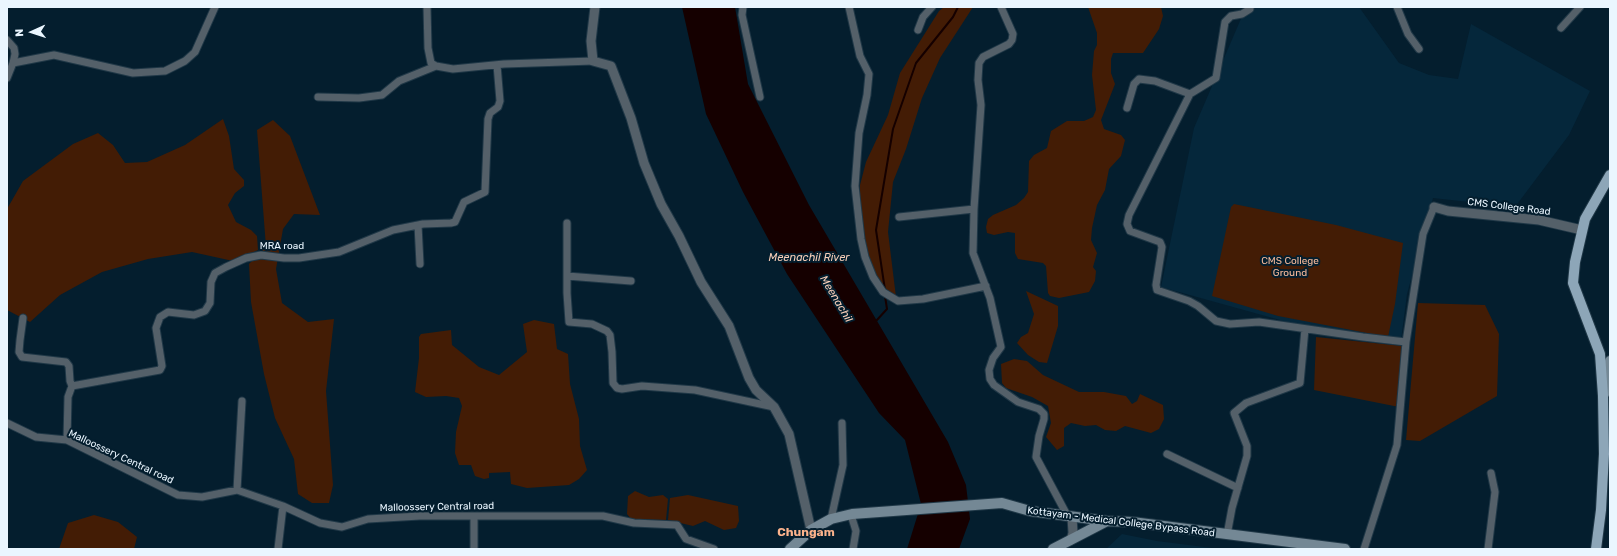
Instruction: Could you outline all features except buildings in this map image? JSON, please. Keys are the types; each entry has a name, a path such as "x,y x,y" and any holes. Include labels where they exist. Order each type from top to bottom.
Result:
{"main road":[{"path":"1596,549 1606,484 1607,421 1603,396 1600,354 1573,283 1582,230 1591,209 1610,175"},
{"path":"1603,396 1607,388 1610,361"},
{"name":"Kottayam - Medical College Bypass Road","path":"790,549 811,530 831,519 852,514 1002,503 1030,511 1107,521 1132,522 1345,549"},
{"path":"1053,549 1107,521"}],"street":[{"path":"13,63 54,55 133,73 165,71 185,61 195,52 215,7"},
{"path":"427,7 428,48 431,63 436,66 453,69 497,65 593,61 611,66 631,118 644,162 661,204 679,236 700,282 729,326 749,378 756,390 774,407 789,434 811,530"},
{"path":"593,61 591,41 595,7"},
{"path":"743,7 742,14 755,84 760,97"},
{"path":"849,7 860,56 868,74 867,95 859,133 855,186 856,205 865,257 873,277 883,292 898,301 923,299 986,286"},
{"path":"918,30 923,17 932,7"},
{"path":"1001,7 1013,34 1012,40 1009,44 983,57 979,63 978,80 981,106 974,209 973,253 986,286 1000,347 993,358 989,370 990,379 994,386 1018,402 1039,409 1044,414 1036,457 1069,516 1073,533 1071,540"},
{"path":"1250,7 1250,10 1242,14 1231,16 1225,22 1216,78 1190,94 1138,195 1127,224 1130,231 1160,242 1162,247 1156,285 1157,290 1189,301 1216,320 1230,324 1259,322 1406,342"},
{"path":"1397,7 1408,34 1419,49"},
{"path":"1561,28 1580,7"},
{"path":"7,40 14,48 15,54 7,78"},
{"name":"MRA road","path":"72,386 160,370 162,366 156,328 160,317 168,312 194,315 205,311 210,304 211,282 215,273 239,261 261,255 299,258 339,252 392,230 418,225 455,222 464,202 485,192 488,119 490,113 498,107 500,102 497,65"},
{"path":"318,96 359,98 382,95 399,81 436,66"},
{"path":"1127,108 1134,84 1139,79 1155,81 1190,94"},
{"path":"1364,549 1397,445 1406,342 1423,234 1434,207"},
{"name":"CMS College Road","path":"1434,207 1448,211 1539,220 1582,230"},
{"path":"899,217 974,209"},
{"path":"567,223 569,322 592,324 607,331 610,335 613,383 617,388 622,389 642,386 695,390 774,407"},
{"path":"418,225 420,264"},
{"path":"567,276 631,281"},
{"path":"23,318 19,352 22,357 66,362 69,366 70,381 72,386 68,397 67,440"},
{"path":"1227,535 1247,456 1247,446 1234,413 1246,403 1300,383 1305,329"},
{"path":"237,490 242,401"},
{"name":"Malloossery Central road","path":"7,423 36,437 67,440 178,495 202,497 237,490 283,506 320,523 342,527 368,519 420,516 474,520 603,516 634,523 677,525 686,539 714,549"},
{"path":"831,519 843,465 842,423"},
{"path":"1167,454 1238,488"},
{"path":"1488,549 1495,492 1491,473"},
{"path":"278,549 283,506"},
{"path":"852,514 856,531 853,549"},
{"path":"474,520 474,549"}],"shaded area":[{"path":"1246,7 1359,7 1399,63 1429,75 1458,79 1471,24 1590,91 1569,135 1515,207 1433,198 1407,294 1401,340 1298,325 1161,287 1194,128"},
{"path":"1122,534 1157,541 1220,549 1106,549"}],"green space":[{"path":"944,7 973,7 940,58 922,98 906,149 893,182 888,232 896,297 884,291 871,267 860,216 860,185 866,162 888,115 900,73 939,11"},
{"path":"1088,7 1161,7 1163,16 1159,29 1143,53 1113,53 1111,59 1111,73 1115,84 1101,120 1104,129 1121,135 1125,140 1121,156 1109,169 1105,190 1097,205 1092,228 1091,240 1097,253 1093,267 1096,271 1095,281 1089,292 1059,298 1050,296 1048,293 1046,266 1043,263 1018,259 1015,253 1015,233 1008,232 994,235 987,233 986,227 988,219 993,215 1016,205 1024,198 1028,192 1029,161 1034,155 1047,148 1051,131 1067,121 1084,121 1093,117 1096,110 1092,75 1094,51 1097,45 1097,33"},
{"path":"223,119 229,136 234,169 244,180 244,186 235,193 228,205 236,222 251,230 257,236 258,250 233,261 192,252 148,259 102,272 60,295 30,322 7,310 7,209 23,181 73,144 98,133 113,145 125,163 147,162 185,145"},
{"path":"273,120 290,136 320,215 294,214 283,229 276,269 282,303 308,322 334,319 326,391 333,485 329,503 312,503 298,494 294,459 275,418 264,374 251,302 249,264 266,247 257,130"},
{"name":"CMS College Ground","path":"1234,204 1336,225 1403,243 1395,304 1388,337 1278,316 1212,296 1231,207"},
{"path":"1026,291 1058,306 1058,326 1047,363 1039,362 1028,355 1017,343 1021,337 1028,333 1034,314"},
{"path":"1418,303 1485,305 1499,334 1497,396 1420,441 1406,440"},
{"path":"534,320 554,324 557,349 568,354 570,384 579,419 580,446 587,470 579,479 569,485 527,488 511,484 510,472 489,473 489,478 484,479 475,476 471,465 459,465 455,453 456,432 462,406 459,398 446,396 426,397 415,392 419,358 419,337 421,334 451,330 452,345 479,367 499,375 527,352 523,324"},
{"path":"1316,337 1403,346 1399,407 1314,390"},
{"path":"1014,359 1027,361 1043,375 1079,392 1104,392 1126,396 1132,404 1137,401 1140,394 1163,405 1164,419 1159,429 1151,433 1125,426 1116,431 1105,430 1096,425 1085,426 1071,423 1064,428 1064,446 1057,450 1046,437 1051,423 1048,406 1032,397 1006,388 1002,383 1001,364"},
{"path":"635,491 649,497 663,495 668,499 666,520 631,519 627,514 628,496"},
{"path":"688,495 738,506 739,521 736,528 724,530 705,521 693,526 668,520 670,498"},
{"path":"94,515 118,522 137,537 134,549 59,549 68,523"}],"water":[{"name":"Meenachil River","path":"682,7 735,7 748,84 809,205 948,442 966,485 970,519 959,549 907,549 921,504 905,440 879,413 787,274 743,192 706,114"}],"waterway":[{"path":"885,290 876,230 893,129 916,63 953,17 958,7"},
{"path":"876,321 887,309 885,296"}],"district":[{"name":"Chungam","path":"806,533"}],"water label":[{"name":"Meenachil","path":"836,299"}]}
